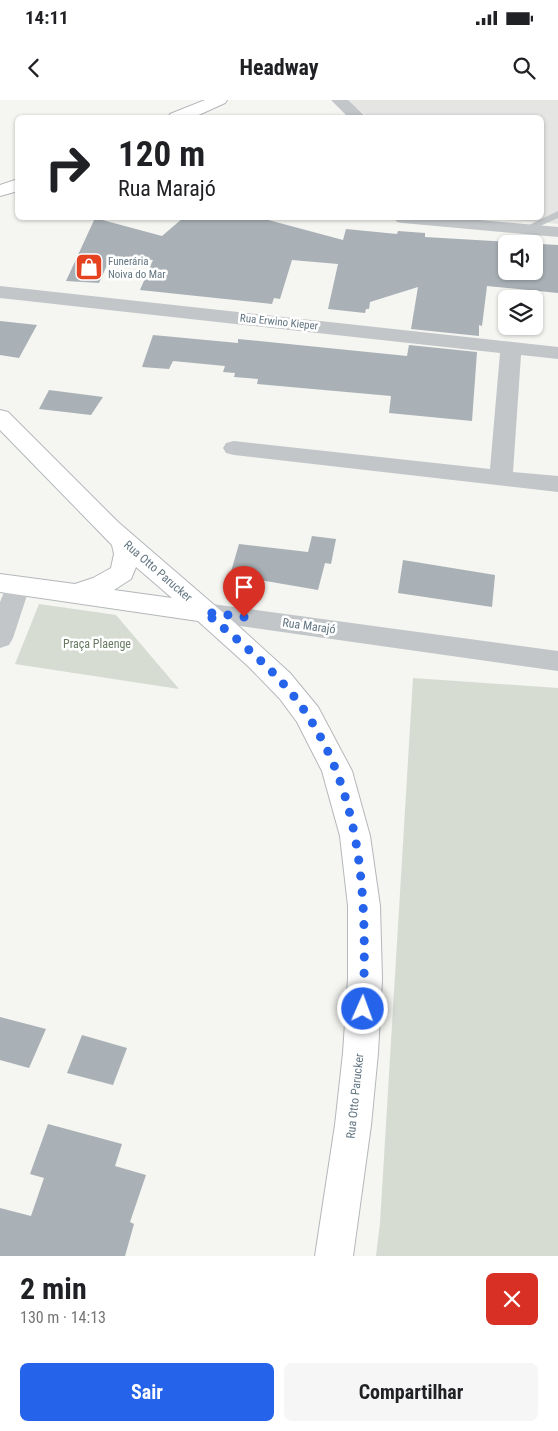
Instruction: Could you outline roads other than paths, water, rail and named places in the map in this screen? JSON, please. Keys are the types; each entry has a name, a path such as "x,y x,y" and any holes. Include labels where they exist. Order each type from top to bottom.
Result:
{"main road":[{"path":"183,115 219,100"},
{"path":"0,191 15,185"},
{"name":"Rua Otto Parucker","path":"0,417 122,540 205,612 281,682 308,716 329,754 353,822 363,901 364,970 357,1091 334,1256"},
{"path":"76,594 102,585 122,573 127,554 122,540"},
{"name":"Rua Marajó","path":"9,585 205,612"}],"street":[{"path":"340,100 356,115"},
{"path":"449,220 558,232"},
{"name":"Rua Erwino Kieper","path":"0,292 558,353"},
{"path":"501,478 511,348"},
{"path":"234,448 558,484"},
{"path":"0,638 9,585"},
{"name":"Rua Marajó","path":"205,612 558,660"}],"lane":[{"path":"526,229 558,214"}],"place":[{"name":"Funerária Noiva do Mar","path":"89,267"}],"park label":[{"name":"Praça Plaenge","path":"97,644"}]}
